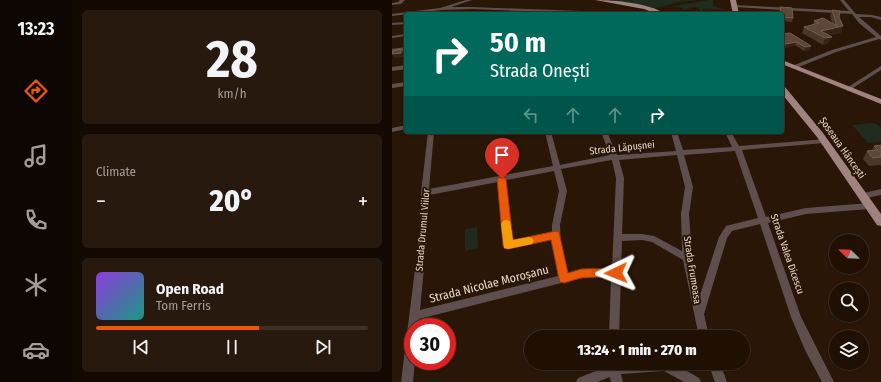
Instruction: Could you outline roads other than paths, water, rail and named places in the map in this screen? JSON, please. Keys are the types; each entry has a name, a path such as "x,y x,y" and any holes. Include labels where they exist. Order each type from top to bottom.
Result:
{"main road":[{"path":"598,0 642,7 656,12"},
{"path":"784,63 881,102"},
{"name":"Șoseaua Hâncești","path":"784,91 824,141 881,222"}],"street":[{"path":"392,4 399,3 403,0"},
{"path":"439,12 441,9 470,0"},
{"path":"842,0 868,28 880,37"},
{"path":"733,3 854,14 879,18"},
{"path":"416,12 441,9 472,8 583,12"},
{"path":"868,9 879,18"},
{"path":"392,15 404,14"},
{"path":"392,24 404,23"},
{"path":"392,37 404,35"},
{"path":"794,67 834,51 880,37"},
{"path":"392,51 404,49"},
{"path":"392,69 404,67"},
{"path":"848,89 881,68"},
{"path":"392,86 404,84"},
{"path":"392,130 404,127"},
{"name":"Strada Drumul Viilor","path":"414,316 423,237 425,194 431,134"},
{"path":"549,134 563,191 556,244 564,279"},
{"path":"605,134 615,158 620,178 614,330"},
{"name":"Strada Frumoasa","path":"675,134 689,187 685,214 688,258 702,330"},
{"name":"Strada Valea Dicescu","path":"729,134 738,148 764,220 796,317 808,346 828,382"},
{"name":"Strada Lăpușnei","path":"425,194 615,158 824,141"},
{"path":"502,179 508,245 556,235"},
{"path":"862,196 881,192"},
{"path":"699,315 724,233 731,227 819,210 869,206"},
{"path":"618,238 642,237 654,239 688,258"},
{"name":"Strada Nicolae Moroșanu","path":"414,316 581,274 616,273"},
{"name":"Strada Drumul Viilor","path":"406,382 408,370"},
{"path":"582,382 606,370"},
{"path":"615,370 617,382"},
{"path":"674,370 695,382"},
{"path":"717,370 721,382"}]}
